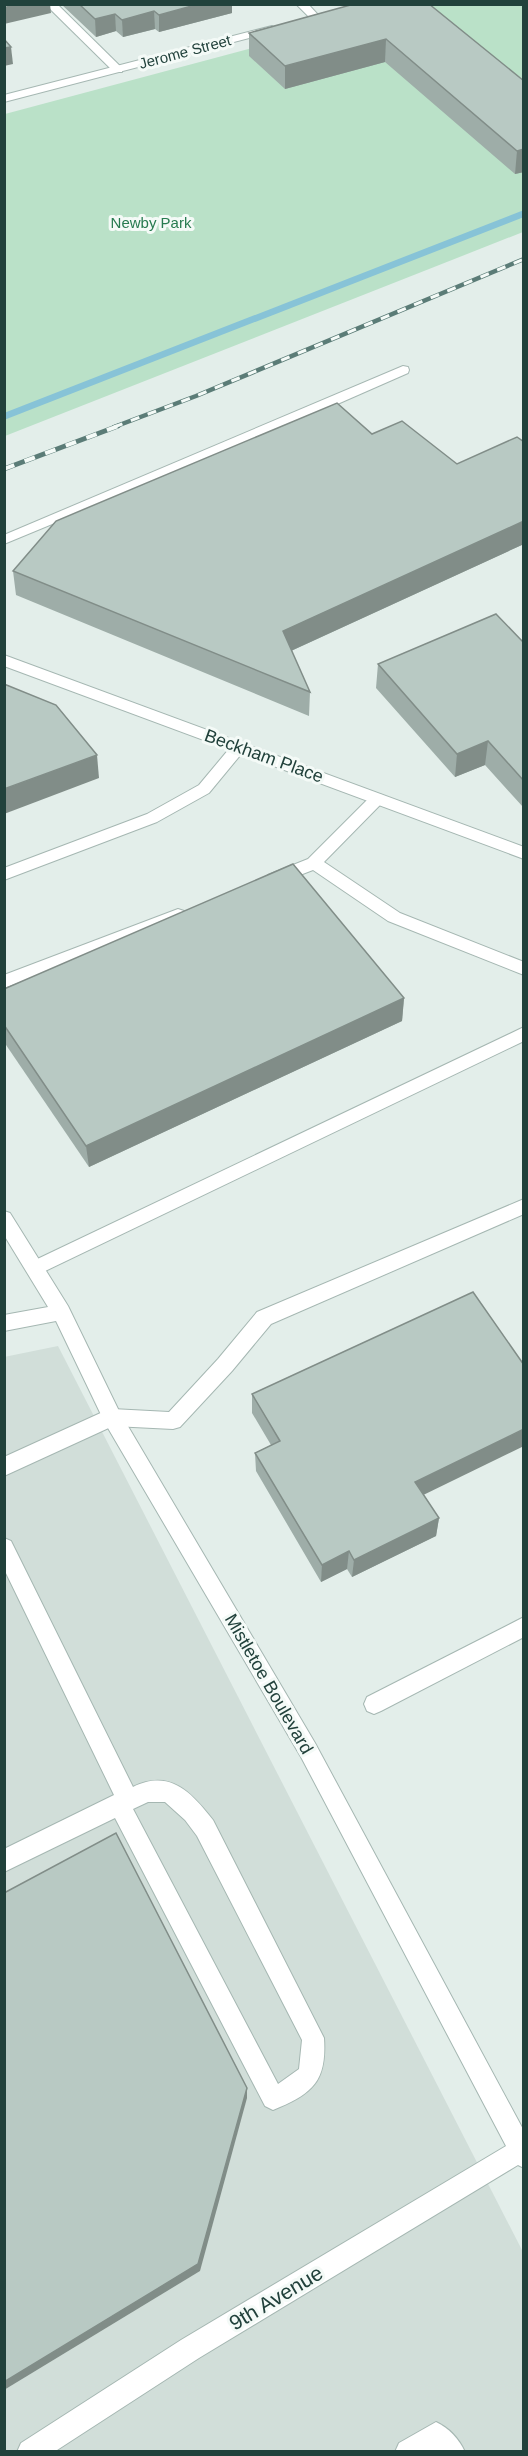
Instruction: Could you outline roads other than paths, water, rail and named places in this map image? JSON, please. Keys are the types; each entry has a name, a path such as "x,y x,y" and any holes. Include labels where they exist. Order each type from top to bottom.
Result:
{"street":[{"path":"50,4 118,70"},
{"path":"301,4 316,18"},
{"name":"Jerome Street","path":"4,99 283,26"},
{"path":"4,540 403,370"},
{"name":"Beckham Place","path":"4,660 524,853"},
{"path":"4,874 152,818 204,789 239,747"},
{"path":"258,884 314,863 377,799"},
{"path":"314,863 394,917 524,969"},
{"path":"4,982 192,910"},
{"path":"35,1268 524,1033"},
{"path":"4,1467 112,1417 172,1421 225,1365 264,1318 524,1206"},
{"name":"Mistletoe Boulevard","path":"4,1218 61,1312 112,1417 308,1750 522,2151"},
{"path":"4,1323 61,1312"},
{"path":"4,1547 124,1802 273,2098 292,2091 308,2077 315,2060 313,2038 205,1828 193,1812 170,1791 147,1791 124,1802 4,1861"},
{"path":"374,1704 524,1626"},
{"name":"9th Avenue","path":"30,2451 190,2349 522,2151"},
{"path":"408,2451 436,2436 452,2451"}],"waterway":[{"path":"4,417 524,213"}],"railway":[{"path":"114,427 196,396 524,259"},
{"path":"4,469 118,426"}],"park label":[{"name":"Newby Park","path":"151,223"}]}
